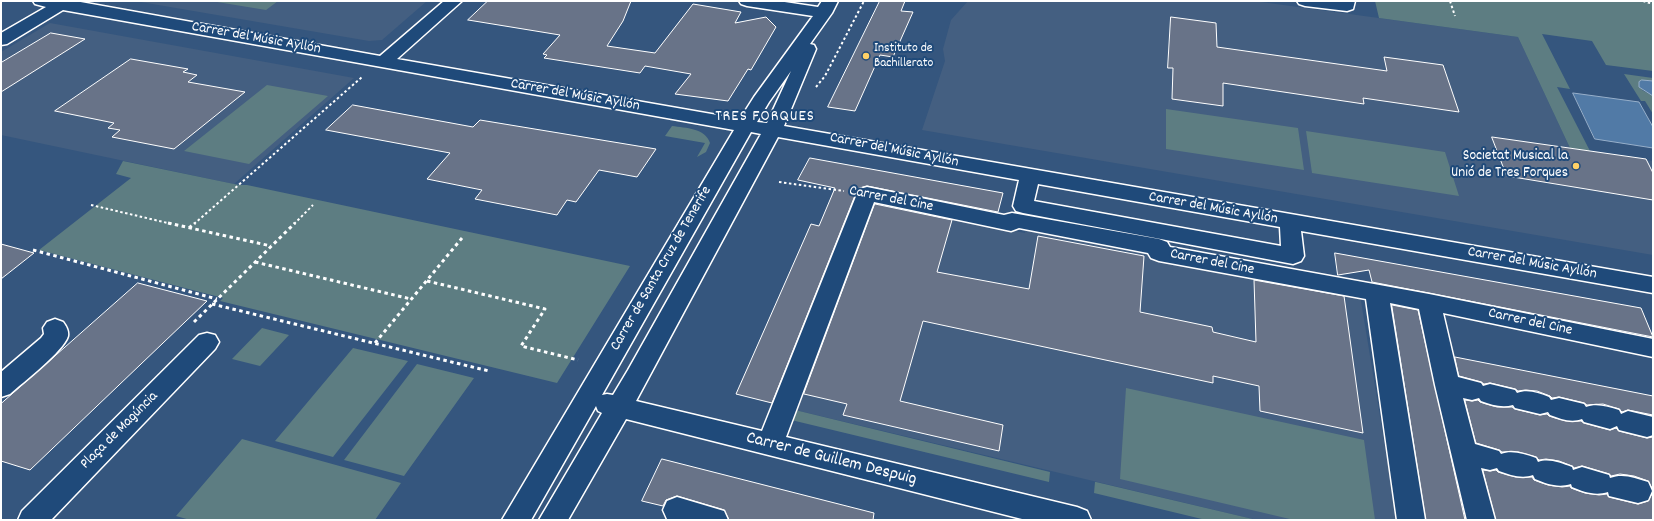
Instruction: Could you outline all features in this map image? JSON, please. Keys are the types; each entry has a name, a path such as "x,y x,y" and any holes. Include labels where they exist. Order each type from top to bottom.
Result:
{"street":[{"name":"Carrer del Músic Ayllón","path":"41,1 65,3 745,127 774,130 1653,285"},
{"path":"385,61 454,1"},
{"path":"747,1 824,12"},
{"path":"1305,1 1348,6 1347,1"},
{"path":"1,40 65,3"},
{"name":"Carrer de Santa Cruz de Tenerife","path":"516,520 760,101 824,12"},
{"name":"Carrer de Santa Cruz de Tenerife","path":"553,520 619,408 774,130 787,104 824,12"},
{"path":"1030,176 1023,206 1293,256 1290,222"},
{"path":"770,445 867,194"},
{"name":"Carrer del Cine","path":"867,194 1011,224 1012,220 1159,247 1159,253 1377,294 1429,302 1653,348"},
{"path":"1377,294 1411,520"},
{"path":"1429,302 1447,385 1481,520"},
{"path":"1,387 49,345 56,336 55,328"},
{"name":"Plaça de Magúncia","path":"32,520 199,334"},
{"path":"1447,385 1559,408"},
{"name":"Carrer de Guillem Despuig","path":"586,399 770,445 1024,514 1077,520"},
{"path":"1464,453 1563,475"},
{"path":"677,510 714,520"}],"path":[{"path":"813,92 825,76 864,1"},
{"path":"1450,1 1456,16"},
{"path":"1643,1 1653,4"},
{"path":"189,228 362,77"},
{"name":"Carrer del Cine","path":"779,182 867,194"},
{"path":"91,205 271,246"},
{"path":"199,334 212,304 313,205"},
{"path":"375,343 462,238"},
{"path":"33,250 217,299"},
{"path":"254,262 411,299"},
{"path":"427,281 545,309 521,346 578,360"},
{"path":"212,304 489,371"}],"shaded area":[{"path":"135,1 427,1 382,40 369,41"},
{"path":"968,1 1254,1 1518,37 1570,148 1653,161 1653,255 922,130 945,61 943,49 951,20"},
{"path":"50,23 354,78 234,184 1,135 1,52"},
{"path":"1642,80 1653,81 1653,96 1639,87 1639,82"},
{"path":"1573,93 1639,102 1653,127 1653,148 1595,139"},
{"path":"870,204 1025,233 1026,227 1360,295 1397,520 1257,520 791,409"}],"green space":[{"path":"211,1 278,1 266,10"},
{"path":"1375,1 1653,1 1653,71 1606,65 1592,41 1542,34 1570,89 1557,87 1590,151 1570,148 1518,37 1379,18"},
{"path":"1624,74 1653,78 1653,81 1647,80 1642,90 1653,96 1653,114 1645,101 1641,101"},
{"path":"267,85 328,96 249,164 184,151"},
{"path":"1166,109 1298,128 1304,170 1166,149"},
{"path":"672,126 689,128 704,134 710,143 706,152 697,157 705,143 665,136"},
{"path":"1306,131 1445,152 1459,196 1312,173"},
{"path":"123,161 239,185 247,185 630,266 557,383 220,301 223,298 39,250 131,178 116,174"},
{"path":"262,328 289,335 260,366 232,359"},
{"path":"353,348 408,361 333,457 275,441"},
{"path":"417,364 474,378 404,476 344,460"},
{"path":"1126,388 1364,440 1375,520 1294,520 1120,479"},
{"path":"791,409 1050,472 1049,482 787,419"},
{"path":"242,439 401,483 375,520 190,520 176,516"},
{"path":"1095,482 1257,520 1206,520 1094,493"}],"building":[{"path":"488,1 631,1 623,21 607,46 655,53 693,4 741,12 735,23 766,17 776,27 751,70 748,69 728,101 675,94 691,74 645,66 640,73 544,58 547,55 543,54 560,35 468,20"},
{"name":"Instituto de Bachillerato","path":"880,1 905,1 901,11 913,12 893,57 880,55 855,111 828,107"},
{"path":"1171,17 1216,23 1217,47 1387,71 1384,57 1443,65 1459,112 1363,98 1364,104 1223,83 1223,106 1172,99 1173,68 1168,68"},
{"path":"51,33 85,39 1,92 1,63"},
{"path":"131,59 188,69 183,72 197,75 188,82 245,92 174,149 112,137 120,130 108,128 114,123 55,111"},
{"path":"353,105 473,127 480,120 656,149 637,177 599,170 576,202 567,200 557,215 475,199 482,190 427,179 450,153 326,130"},
{"name":"Societat Musical la Unió de Tres Forques","path":"1492,137 1646,159 1653,173 1653,200 1507,176"},
{"path":"810,158 1003,193 998,212 867,186 860,188 856,193 772,403 736,394 811,224 819,226 835,188 798,180"},
{"path":"875,204 952,220 937,272 1029,289 1038,236 1144,256 1140,312 1212,327 1213,332 1256,342 1254,280 1344,296 1363,433 1260,411 1259,386 1213,376 1213,383 923,321 900,401 1003,425 999,451 843,415 847,404 804,394"},
{"path":"1,244 34,253 1,279"},
{"path":"1335,253 1641,308 1653,337 1372,282 1369,270 1338,275"},
{"path":"138,283 207,301 30,470 1,461 1,404"},
{"path":"1392,305 1418,310 1465,520 1426,520"},
{"path":"1455,357 1653,396 1653,415 1628,410 1622,412 1619,409 1603,404 1587,405 1559,397 1552,398 1537,391 1518,391 1490,383 1484,384 1459,376"},
{"path":"1465,400 1478,400 1497,407 1512,407 1540,415 1547,414 1566,421 1581,421 1610,430 1616,428 1619,431 1647,438 1653,437 1653,490 1648,481 1634,476 1620,474 1611,476 1609,474 1582,466 1574,468 1559,461 1546,459 1539,460 1536,457 1518,452 1502,452 1476,443"},
{"path":"662,459 874,513 873,520 729,520 724,510 677,496 666,500 663,506 642,501"},
{"path":"1483,470 1496,470 1498,472 1516,477 1532,477 1534,480 1548,485 1562,487 1570,486 1571,488 1585,493 1599,495 1607,494 1609,497 1638,504 1648,501 1653,492 1653,520 1496,520"}],"place":[{"name":"Instituto de Bachillerato","path":"866,56"},
{"name":"Societat Musical la Unió de Tres Forques","path":"1576,166"}],"district":[{"name":"TRES FORQUES","path":"765,118"}]}
